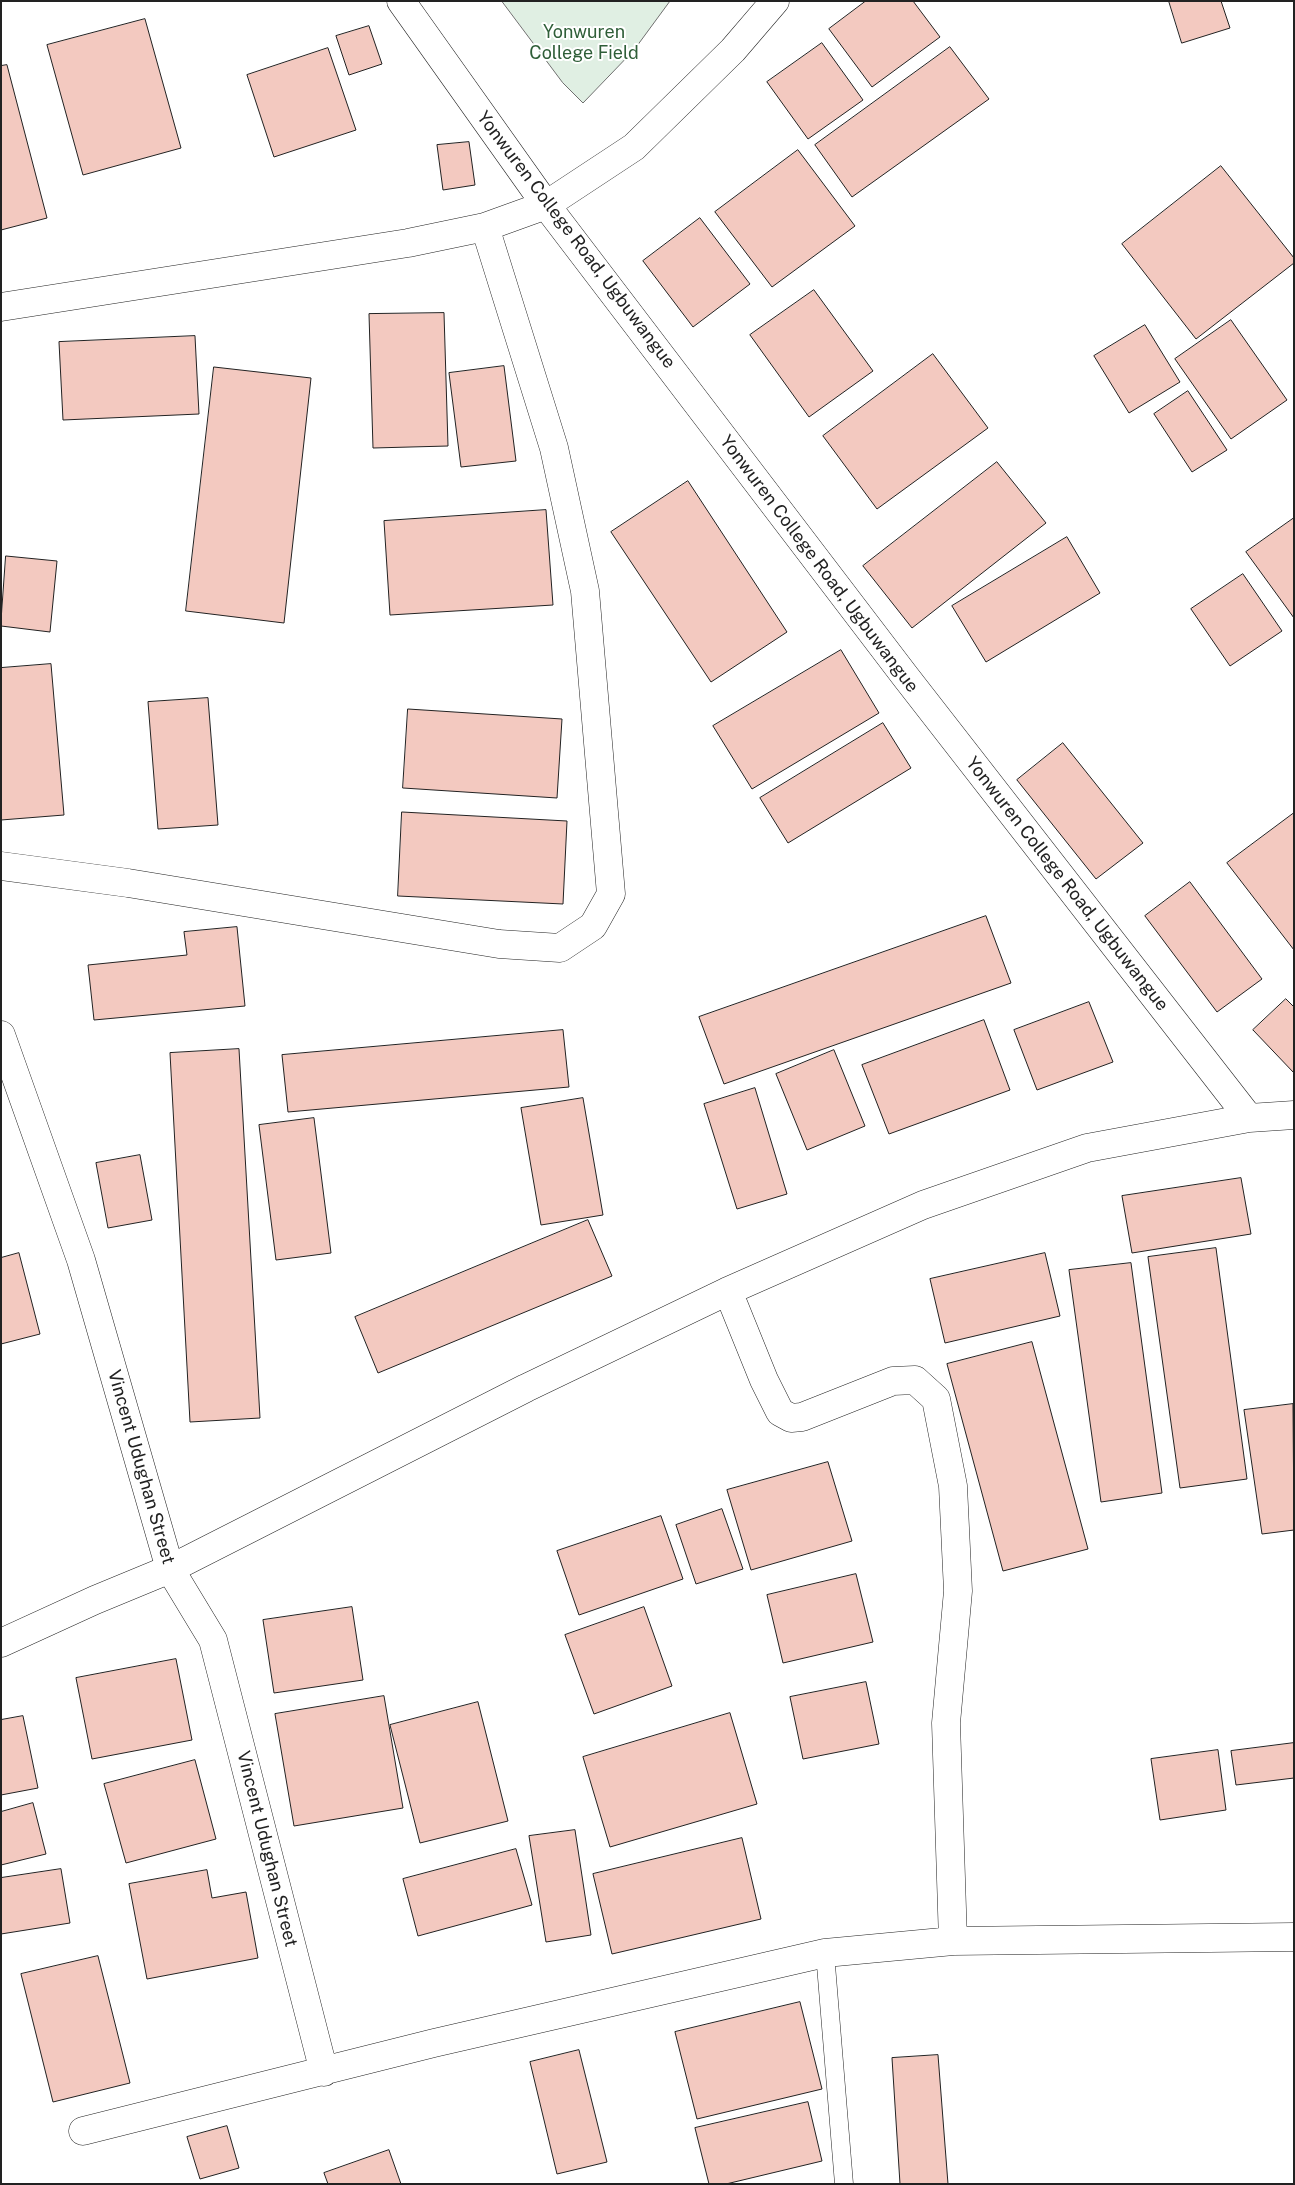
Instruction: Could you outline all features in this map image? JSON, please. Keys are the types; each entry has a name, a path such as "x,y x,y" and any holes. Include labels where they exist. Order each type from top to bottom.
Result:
{"street":[{"name":"Yonwuren College Road, Ugbuwangue","path":"401,1 546,204 904,676 1249,1118"},
{"path":"1,307 408,243 484,227 546,204 634,147 733,50 775,1"},
{"path":"1,866 128,884 499,944 560,948 593,926 611,894 585,591 554,448 484,227"},
{"name":"Vincent Udughan Street","path":"1,1035 81,1260 170,1569 213,1640 324,2072"},
{"path":"1,1643 95,1600 170,1569 526,1388 728,1291 923,1205 1087,1148 1249,1118 1294,1115"},
{"path":"728,1291 764,1380 780,1412 791,1418 802,1417 893,1381 915,1380 936,1399 953,1486 958,1591 946,1723 954,1941"},
{"path":"83,2131 434,2043 825,1953 954,1941 1294,1937"}],"lane":[{"path":"825,1953 844,2184"}],"green space":[{"name":"Yonwuren College Field","path":"502,1 670,1 634,50 583,103 563,83"}],"building":[{"path":"866,1 913,1 940,37 872,87 829,29"},
{"path":"1169,1 1221,1 1230,28 1182,43"},
{"path":"145,19 181,148 83,175 47,45"},
{"path":"369,26 382,64 349,75 336,36"},
{"path":"822,43 863,100 808,139 767,82"},
{"path":"950,47 989,99 852,197 815,145"},
{"path":"328,48 356,130 274,157 247,75"},
{"path":"7,65 47,218 1,230 1,66"},
{"path":"469,142 475,185 443,190 437,145"},
{"path":"798,150 855,226 772,287 715,212"},
{"path":"1221,166 1294,258 1294,263 1196,339 1122,244"},
{"path":"700,218 750,284 693,327 643,261"},
{"path":"814,290 873,371 809,417 750,335"},
{"path":"444,313 448,446 373,448 369,314"},
{"path":"1231,320 1287,400 1231,439 1175,359"},
{"path":"1145,325 1180,382 1129,413 1094,356"},
{"path":"195,336 199,414 63,420 59,342"},
{"path":"933,354 988,428 877,509 823,436"},
{"path":"504,366 516,461 461,467 449,373"},
{"path":"214,367 311,378 284,623 186,611"},
{"path":"1188,391 1227,450 1192,472 1154,414"},
{"path":"997,462 1046,523 912,628 863,566"},
{"path":"688,481 787,632 711,682 611,532"},
{"path":"546,510 553,605 390,615 384,521"},
{"path":"1294,518 1294,618 1246,552"},
{"path":"1067,537 1100,593 986,662 952,606"},
{"path":"6,556 57,561 50,632 1,626"},
{"path":"1243,574 1282,631 1230,666 1191,609"},
{"path":"841,650 879,713 752,789 713,726"},
{"path":"51,664 64,815 1,820 1,668"},
{"path":"208,698 218,825 158,829 148,702"},
{"path":"408,709 562,719 557,798 403,788"},
{"path":"883,723 911,768 788,843 760,798"},
{"path":"1063,743 1143,843 1096,879 1017,780"},
{"path":"402,812 567,821 563,904 398,896"},
{"path":"1294,813 1294,950 1227,863"},
{"path":"1190,882 1262,979 1217,1012 1145,916"},
{"path":"986,916 1011,983 724,1084 699,1017"},
{"path":"237,927 245,1006 94,1020 88,965 187,955 184,932"},
{"path":"1286,999 1294,1007 1294,1073 1253,1030"},
{"path":"1089,1002 1113,1062 1037,1090 1014,1030"},
{"path":"984,1020 1010,1090 889,1134 862,1065"},
{"path":"563,1030 569,1087 288,1112 282,1055"},
{"path":"239,1049 260,1418 190,1422 170,1053"},
{"path":"834,1050 865,1126 807,1150 776,1074"},
{"path":"755,1088 787,1194 737,1209 704,1104"},
{"path":"583,1098 603,1215 541,1225 521,1108"},
{"path":"314,1118 331,1253 276,1260 259,1125"},
{"path":"140,1155 152,1220 108,1228 96,1163"},
{"path":"1241,1178 1251,1234 1132,1253 1122,1196"},
{"path":"588,1220 612,1276 378,1373 355,1317"},
{"path":"1216,1248 1247,1479 1180,1488 1148,1257"},
{"path":"19,1253 40,1334 1,1344 1,1258"},
{"path":"1045,1253 1060,1316 945,1343 930,1279"},
{"path":"1131,1263 1162,1493 1101,1502 1069,1270"},
{"path":"1032,1342 1088,1549 1003,1571 947,1364"},
{"path":"1293,1404 1294,1530 1262,1534 1244,1410"},
{"path":"828,1462 852,1541 751,1570 727,1490"},
{"path":"722,1509 743,1569 696,1584 676,1525"},
{"path":"661,1516 683,1579 579,1615 557,1551"},
{"path":"856,1574 873,1642 783,1663 767,1595"},
{"path":"352,1607 363,1680 274,1693 263,1620"},
{"path":"644,1607 672,1686 594,1714 565,1635"},
{"path":"176,1659 192,1740 92,1759 76,1678"},
{"path":"866,1682 879,1744 803,1759 790,1697"},
{"path":"384,1696 403,1808 294,1826 275,1714"},
{"path":"478,1702 508,1821 420,1843 390,1725"},
{"path":"730,1713 757,1804 610,1847 583,1757"},
{"path":"23,1716 38,1788 1,1795 1,1720"},
{"path":"1294,1743 1294,1778 1236,1785 1231,1751"},
{"path":"1218,1750 1226,1810 1160,1820 1151,1759"},
{"path":"195,1760 216,1839 126,1863 104,1784"},
{"path":"33,1803 46,1854 1,1865 1,1812"},
{"path":"575,1830 591,1935 546,1942 529,1836"},
{"path":"742,1838 761,1919 612,1954 593,1874"},
{"path":"516,1849 532,1905 418,1936 403,1879"},
{"path":"61,1869 70,1923 1,1934 1,1878"},
{"path":"207,1870 212,1898 246,1892 258,1958 147,1979 129,1884"},
{"path":"98,1956 130,2083 53,2102 21,1974"},
{"path":"800,2002 822,2089 697,2119 675,2032"},
{"path":"579,2050 607,2162 557,2174 530,2062"},
{"path":"938,2055 948,2184 900,2184 892,2058"},
{"path":"808,2102 822,2161 726,2184 709,2184 695,2128"},
{"path":"227,2126 239,2168 200,2179 187,2137"},
{"path":"389,2150 401,2184 328,2184 324,2173"}]}
